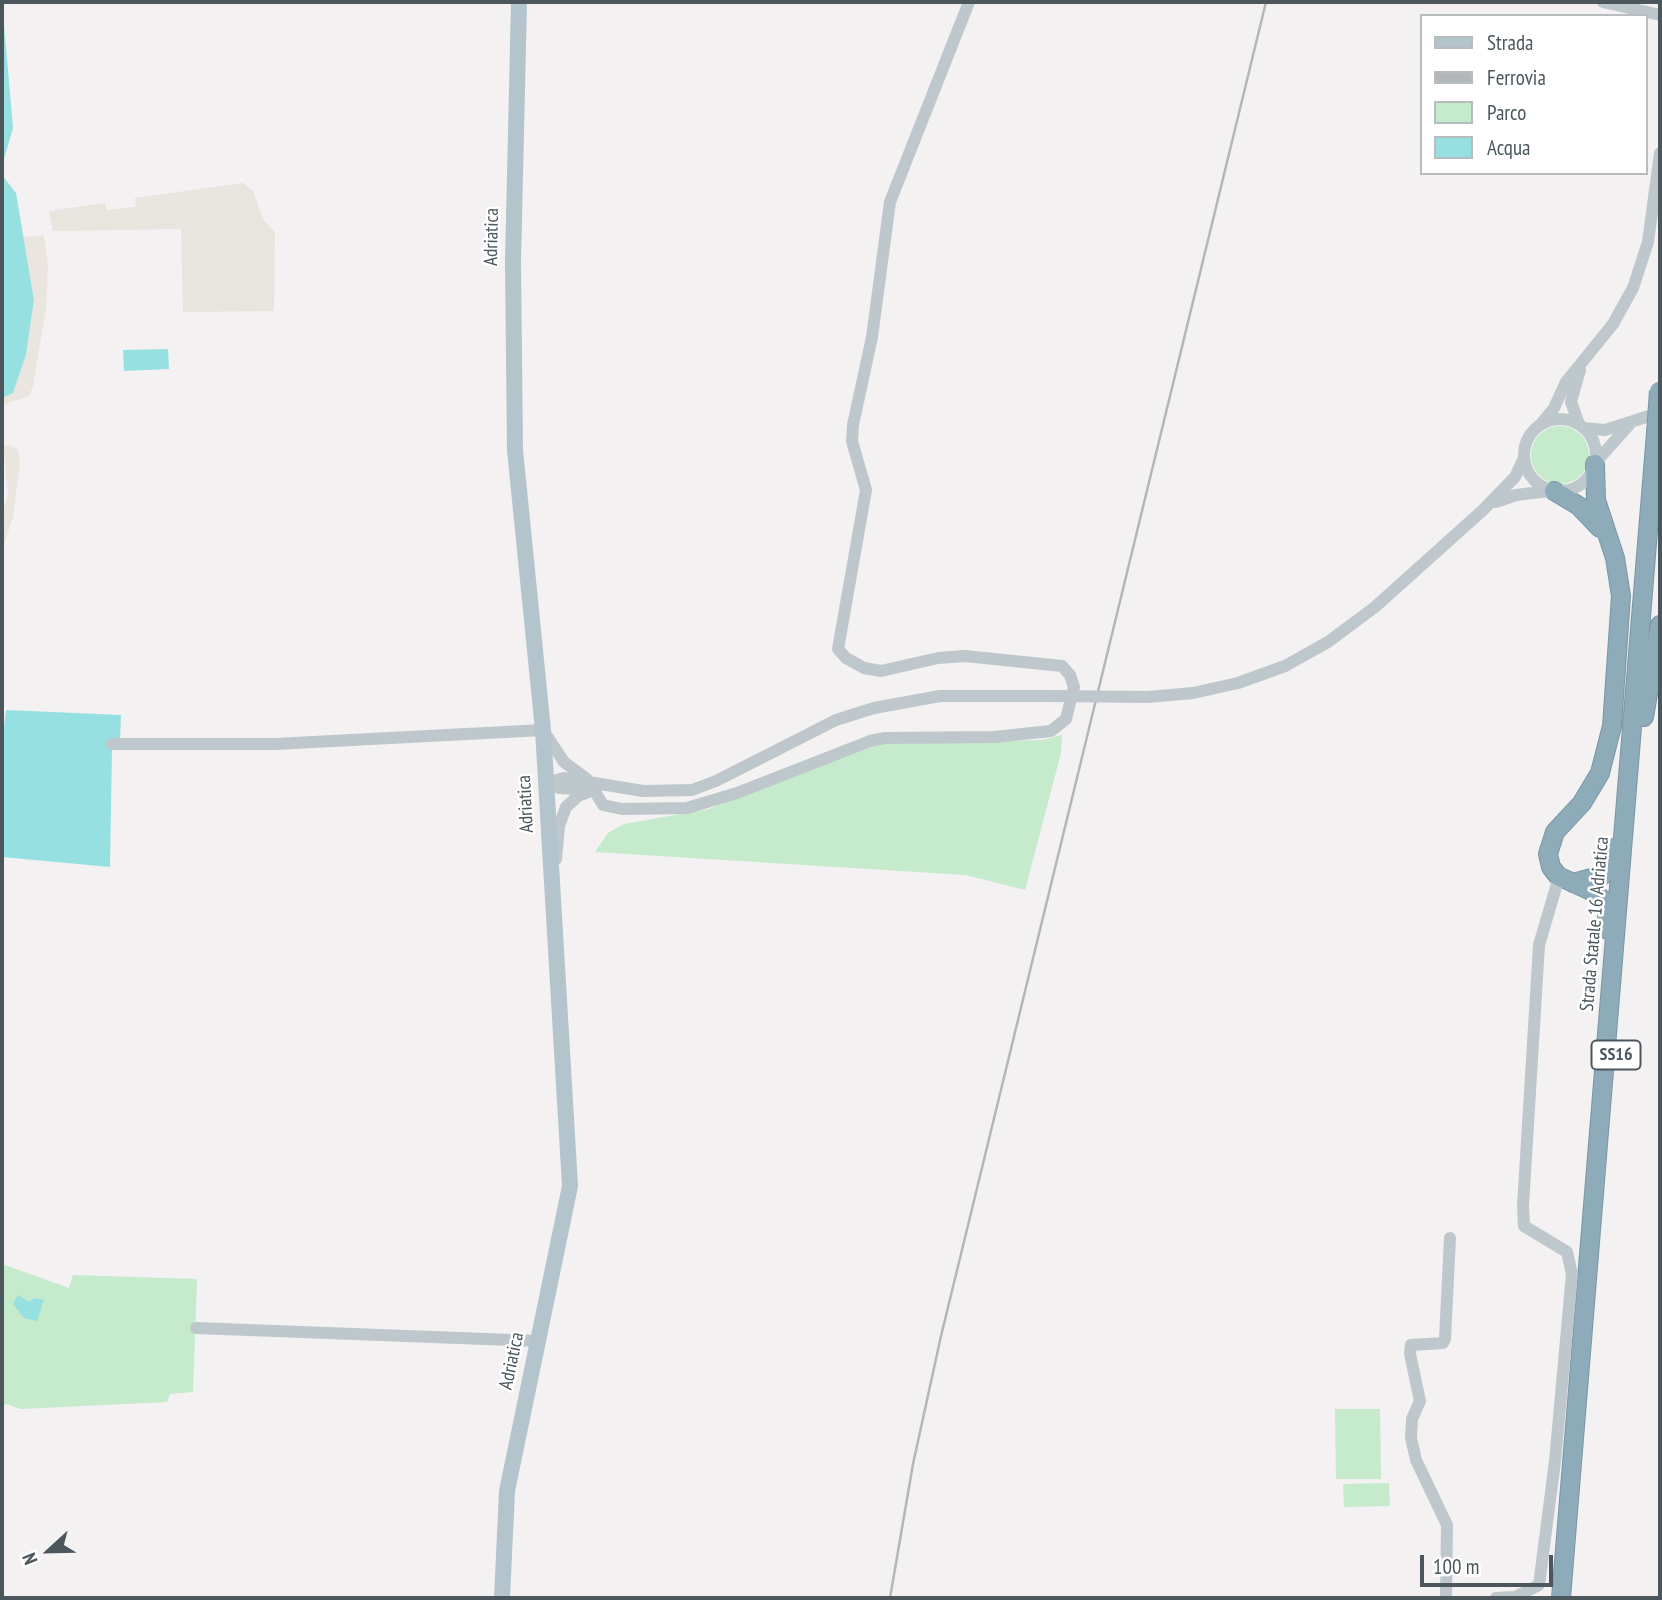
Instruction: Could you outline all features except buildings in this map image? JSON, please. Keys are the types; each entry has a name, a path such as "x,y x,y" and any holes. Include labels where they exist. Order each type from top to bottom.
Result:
{"highway":[{"name":"Strada Statale 16 Adriatica","path":"1561,1598 1660,385"},
{"path":"1566,880 1549,863 1549,845 1558,828 1594,785 1607,754 1612,726 1622,602 1610,542 1595,500 1595,464"},
{"path":"1554,491 1584,510 1610,542"},
{"name":"Strada Statale 16 Adriatica","path":"1572,1598 1660,512"},
{"name":"SS16","path":"1644,717 1660,625"},
{"name":"SS16","path":"1566,880 1599,877 1611,862 1631,744"},
{"name":"SS16","path":"1566,880 1598,895 1607,912 1609,1007"}],"main road":[{"name":"Adriatica","path":"502,1598 507,1491 570,1186 543,730 515,450 513,262 519,2"}],"street":[{"path":"112,744 275,744 543,730 564,762 592,785 603,805 622,809 687,808 710,803 806,764 886,738 994,737 1051,731 1066,719 1074,687 1062,666 965,656 938,658 881,671 864,668 846,658 838,649 866,490 852,441 853,425 872,337 890,202 969,2"},
{"path":"1603,2 1660,15"},
{"path":"546,783 559,788 592,785 663,792 698,788 835,720 901,701 947,696 1148,697 1222,687 1269,673 1307,655 1364,617 1483,510 1515,477 1524,458 1528,439 1554,408 1565,383 1581,367 1621,312 1638,276 1650,235 1660,153"},
{"path":"1581,367 1571,402 1581,426 1594,444 1595,464"},
{"path":"1541,424 1560,419 1600,430 1632,423 1648,416"},
{"path":"1483,510 1516,495 1569,490 1581,484 1610,443 1632,423"},
{"path":"1524,458 1535,481 1554,491"},
{"path":"553,900 561,818 572,800 592,785"},
{"path":"615,788 622,809"},
{"path":"1496,1598 1515,1597 1539,1585 1555,1461 1572,1274 1567,1252 1524,1226 1523,1206 1539,945 1566,880"},
{"path":"1446,1598 1447,1525 1416,1460 1411,1438 1412,1419 1420,1401 1410,1354 1411,1346 1443,1343 1445,1339 1450,1238"},
{"path":"196,1328 538,1341"}],"shaded area":[{"path":"243,183 253,191 263,219 275,232 274,311 183,312 181,229 53,231 49,211 105,203 107,210 136,207 135,198"}],"green space":[{"path":"1560,426 1576,431 1584,439 1589,455 1584,471 1576,479 1560,484 1544,479 1536,471 1531,455 1536,439 1544,431"},
{"path":"1062,735 1061,753 1025,890 966,875 595,852 608,833 624,824 709,809 857,750 886,744 1042,740"},
{"path":"2,1264 69,1288 73,1275 197,1279 193,1392 170,1394 167,1402 20,1409 7,1404 2,1406"},
{"path":"1335,1409 1380,1409 1381,1479 1336,1479"},
{"path":"1389,1483 1390,1506 1344,1507 1343,1484"}],"sand":[{"path":"44,235 48,265 46,309 33,386 29,396 2,405 2,398 13,393 26,355 34,301 23,237"},
{"path":"10,445 18,449 20,462 13,517 2,550 2,513 8,495 3,446"}],"water":[{"path":"2,2 13,128 2,166"},
{"path":"2,175 16,193 34,300 26,355 13,393 2,398"},
{"path":"168,349 169,369 124,371 123,350"},
{"path":"6,710 121,715 120,740 112,748 110,867 2,857 2,744"},
{"path":"18,1295 29,1302 34,1298 44,1300 37,1321 24,1318 13,1304"}],"railway":[{"path":"890,1598 913,1464 941,1336 1266,2"}]}
